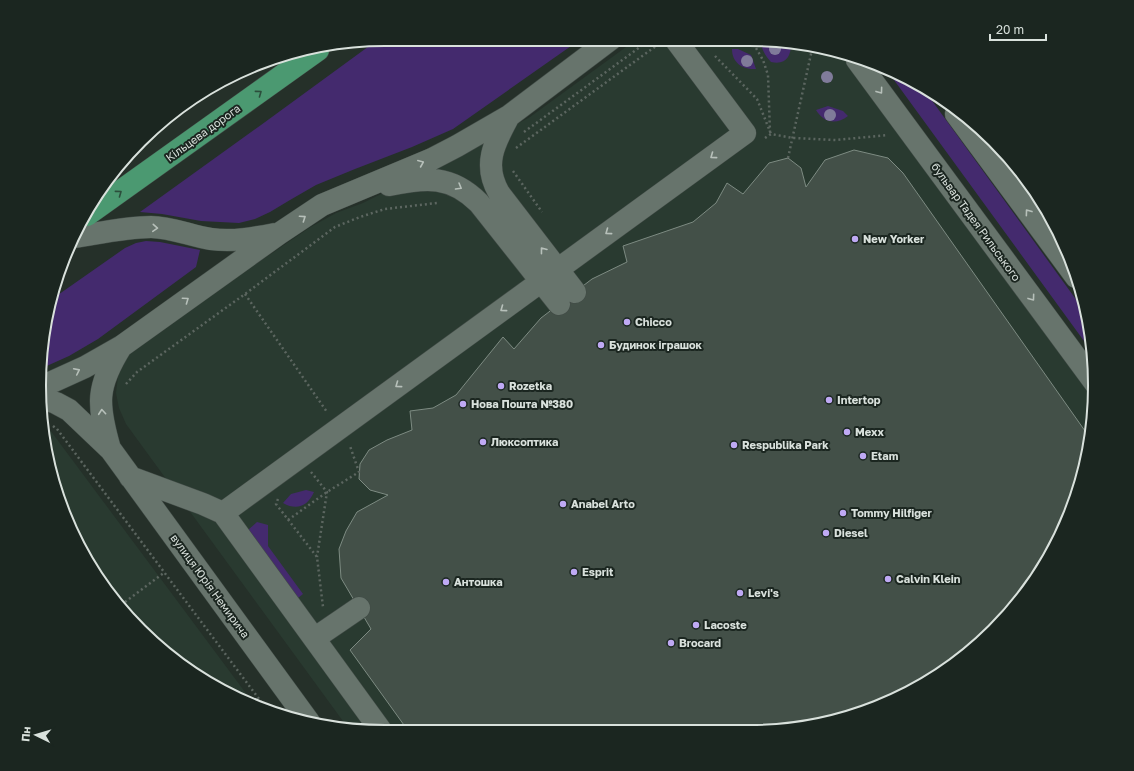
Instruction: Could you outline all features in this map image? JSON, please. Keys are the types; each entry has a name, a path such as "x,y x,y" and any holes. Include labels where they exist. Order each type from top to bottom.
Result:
{"highway":[{"name":"Кільцева дорога","path":"95,209 311,55"}],"street":[{"path":"46,385 85,367 122,346 280,233 322,205 457,146 509,116 603,46"},
{"path":"223,513 745,133 670,46"},
{"name":"бульвар Тадея Рильського","path":"861,65 1087,373"},
{"path":"509,116 500,132 492,156 490,168 493,182 498,193 549,275"},
{"path":"961,121 1064,260"},
{"path":"353,192 420,180 441,180 452,183 471,195 549,275 567,298"},
{"path":"81,236 132,228 152,227 222,240 238,240 280,233"},
{"path":"111,450 103,424 101,391 106,373 122,346"},
{"path":"47,400 69,410 111,450"},
{"name":"вулиця Юрія Немирича","path":"111,450 303,714"},
{"path":"130,477 223,513 321,634 377,725"},
{"path":"321,634 359,608"}],"path":[{"path":"524,133 642,46"},
{"path":"512,152 659,46"},
{"path":"711,52 757,99 770,134 768,75 763,60 756,46"},
{"path":"788,158 811,52"},
{"path":"512,165 513,171 542,213"},
{"path":"122,389 137,372 335,227 385,209 442,202"},
{"path":"245,294 338,428 348,440 359,472 327,492 288,520"},
{"path":"57,429 260,701"},
{"path":"309,469 327,492 317,557 321,634"},
{"path":"276,504 317,557"},
{"path":"125,602 165,572"}],"shaded area":[{"path":"571,46 453,129 316,185 255,219 239,223 201,221 162,214 140,212 368,47"},
{"name":"Respublika Park","path":"627,46 771,47 815,53 846,61 1088,390 1085,430 1081,452 1070,495 1053,536 1031,574 1004,609 989,626 955,655 918,680 878,699 858,707 836,713 793,722 748,725 386,725 344,722 126,424 119,408 116,393 122,362 130,350 309,228 336,213 363,203 473,148 530,117"},
{"path":"762,47 790,49 787,59 776,63 771,62"},
{"path":"732,49 738,49 751,55 756,69 739,65 732,54"},
{"path":"893,78 931,99 1077,300 1085,343"},
{"path":"828,106 843,111 848,116 839,121 826,120 816,110"},
{"path":"146,241 160,242 200,250 196,267 98,339 69,356 47,366 49,341 59,294 125,248 136,243"},
{"path":"49,431 248,695 216,680 179,655 145,626 116,592 91,555 72,515 64,495 58,473"},
{"path":"306,490 314,492 309,501 302,506 293,507 283,503 291,494"},
{"path":"257,522 268,525 268,546 303,594 298,598 248,530"}],"building":[{"name":"Respublika Park","path":"854,150 888,158 903,173 1085,431 1076,473 1070,495 1062,515 1043,555 1018,592 989,626 972,641 937,668 918,680 899,690 858,707 815,718 793,722 748,725 404,725 350,650 371,629 341,578 339,549 346,531 357,512 388,495 370,490 359,479 360,464 369,450 387,440 412,430 410,411 433,408 456,395 503,337 514,349 541,318 592,279 627,262 623,246 693,222 716,203 727,183 743,194 769,163 788,158 801,168 806,187 825,160"}],"place":[{"name":"New Yorker","path":"855,239"},
{"name":"Chicco","path":"627,322"},
{"name":"Будинок іграшок","path":"601,345"},
{"name":"Rozetka","path":"501,386"},
{"name":"Intertop","path":"829,400"},
{"name":"Нова Пошта №380","path":"463,404"},
{"name":"Mexx","path":"847,432"},
{"name":"Люксоптика","path":"483,442"},
{"name":"Respublika Park","path":"734,445"},
{"name":"Etam","path":"863,456"},
{"name":"Anabel Arto","path":"563,504"},
{"name":"Tommy Hilfiger","path":"843,513"},
{"name":"Diesel","path":"826,533"},
{"name":"Esprit","path":"574,572"},
{"name":"Calvin Klein","path":"888,579"},
{"name":"Антошка","path":"446,582"},
{"name":"Levi's","path":"740,593"},
{"name":"Lacoste","path":"696,625"},
{"name":"Brocard","path":"671,643"}]}
